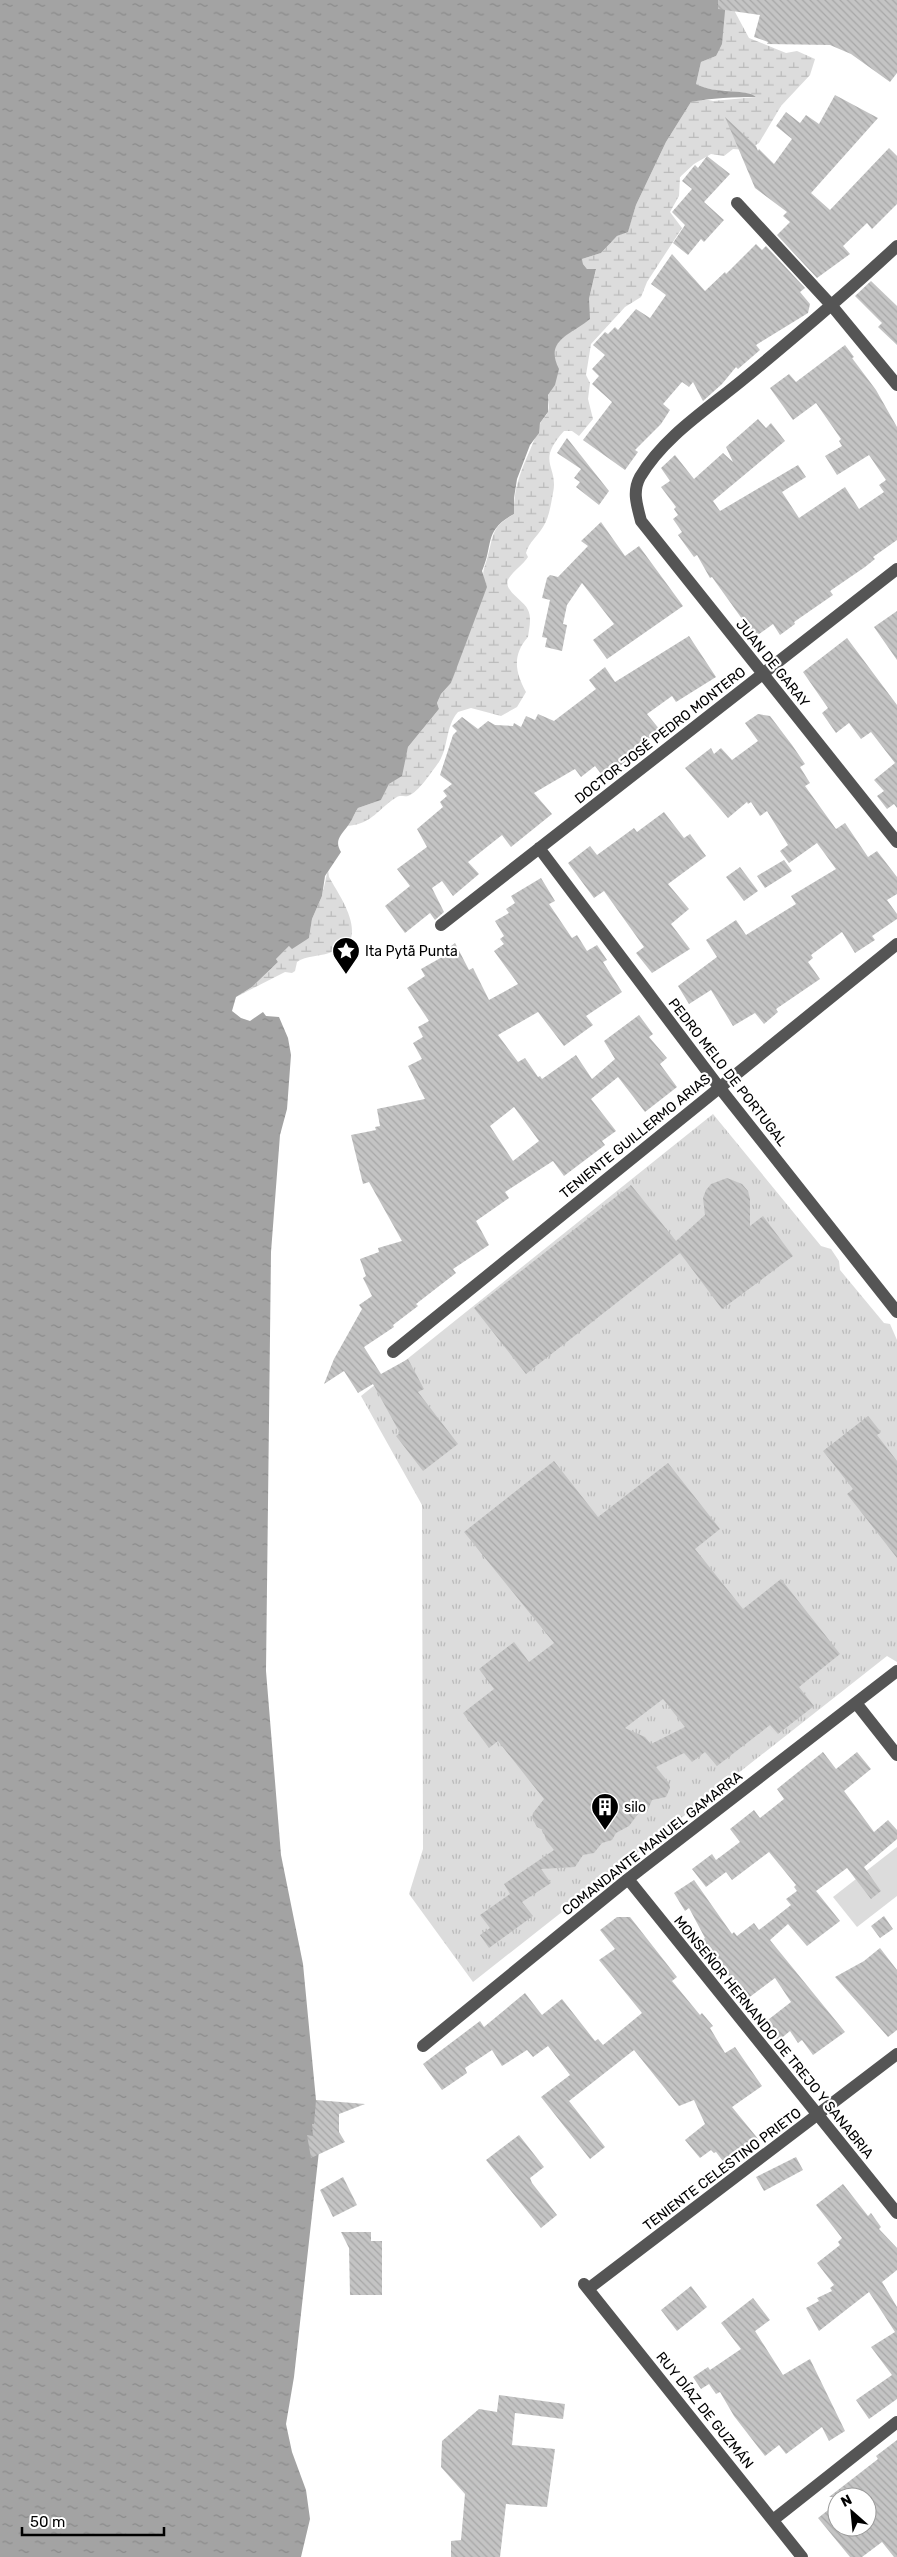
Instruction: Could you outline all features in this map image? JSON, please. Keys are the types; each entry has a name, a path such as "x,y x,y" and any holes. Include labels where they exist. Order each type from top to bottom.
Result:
{"street":[{"path":"737,203 832,306 897,385"},
{"path":"832,306 897,246"},
{"name":"JUAN DE GARAY","path":"832,306 668,442 640,476 635,499 641,521 897,842"},
{"name":"DOCTOR JOSÉ PEDRO MONTERO","path":"441,925 897,569"},
{"name":"PEDRO MELO DE PORTUGAL","path":"538,848 719,1087 895,1307"},
{"name":"TENIENTE GUILLERMO ARIAS","path":"392,1352 897,944"},
{"name":"COMANDANTE MANUEL GAMARRA","path":"426,2043 628,1879 897,1671"},
{"path":"856,1703 897,1755"},
{"name":"MONSEÑOR HERNANDO DE TREJO Y SANABRIA","path":"628,1879 897,2213"},
{"name":"TENIENTE CELESTINO PRIETO","path":"586,2286 818,2115 897,2054"},
{"name":"RUY DÍAZ DE GUZMÁN","path":"586,2286 802,2557"},
{"path":"773,2520 897,2422"}],"green space":[{"path":"734,0 735,12 749,38 786,53 797,51 815,59 810,75 781,106 759,143 748,150 733,149 724,156 711,154 694,164 680,177 679,196 670,212 682,228 647,282 641,297 625,307 591,344 586,375 590,383 588,399 593,419 579,436 572,431 564,431 555,442 549,457 554,484 548,515 543,527 527,549 528,557 507,582 510,591 526,606 530,616 528,637 519,650 517,657 519,678 526,692 517,707 501,716 471,708 458,712 451,724 439,762 421,786 408,796 397,797 370,819 348,826 358,808 381,800 389,784 401,776 408,747 439,709 437,703 441,694 451,683 484,582 484,570 492,538 497,528 514,514 514,501 519,478 540,424 549,407 548,396 555,382 553,361 555,348 560,340 589,319 589,299 596,270 587,269 582,259 601,253 617,236 628,231 636,205 666,142 691,102 704,99 713,101 756,97 741,92 711,89 696,84 701,62 716,56 725,4"},
{"path":"328,869 329,877 343,901 350,919 352,928 348,945 329,953 301,960 297,962 295,971 292,973 285,972 236,997 252,987 278,962 276,959 289,946 309,938 312,919 322,896"},
{"path":"713,1114 821,1246 831,1249 839,1261 840,1270 884,1323 890,1324 897,1340 897,1662 887,1656 473,1982 409,1894 423,1849 422,1505 361,1396"},
{"path":"897,1847 897,1896 857,1927 833,1897"}],"water":[{"path":"0,0 726,0 722,44 716,56 701,62 696,84 712,89 751,94 756,97 691,102 666,142 636,205 628,232 617,236 601,253 582,259 587,269 596,269 589,299 590,319 568,334 557,345 555,359 559,369 555,385 548,395 548,412 540,423 539,433 530,445 517,479 514,514 504,520 493,532 482,571 487,587 451,683 441,694 437,703 439,709 408,747 402,776 389,784 381,800 358,808 338,841 341,852 325,876 322,896 312,919 309,938 292,949 289,946 276,959 278,962 252,987 236,997 232,1011 241,1018 250,1021 263,1012 266,1016 279,1017 288,1038 291,1055 287,1109 280,1135 271,1252 266,1671 281,1855 303,1964 320,2142 294,2377 286,2424 292,2452 306,2490 310,2519 301,2557 0,2557"}],"building":[{"path":"718,0 897,0 897,73 890,82 851,54 830,45 767,44 768,42 754,37 760,15 718,9"},
{"path":"835,95 878,118 811,193 830,210 889,148 897,156 897,204 872,229 867,223 843,246 850,254 817,278 777,235 790,222 783,216 787,212 755,188 725,117 756,146 758,151 759,149 774,164 792,139 776,126 786,112 800,123 806,115 819,124"},
{"path":"707,156 730,174 704,202 724,220 704,242 701,239 688,255 673,243 685,225 672,212 692,189 682,181 695,165 698,168"},
{"path":"756,244 762,250 766,246 805,288 800,292 810,304 808,313 756,345 760,350 738,369 736,367 722,384 703,401 693,382 689,387 682,382 663,404 670,410 661,424 635,450 638,452 625,470 583,440 612,402 592,384 599,376 592,369 605,355 593,345 605,332 608,334 615,327 618,330 636,309 650,318 666,295 651,284 672,254 705,291 725,272 726,274"},
{"path":"871,281 897,306 897,345 878,327 882,323 855,296"},
{"path":"845,345 854,357 852,358 876,390 897,427 897,540 873,557 875,559 865,567 830,591 833,595 794,622 795,624 780,635 773,624 755,637 712,577 710,578 697,555 694,557 678,535 682,532 673,519 678,515 674,509 676,507 661,487 670,481 661,468 675,455 694,479 723,453 733,462 726,447 758,419 766,428 771,423 785,441 713,501 720,511 798,465 806,477 782,492 799,518 845,487 859,509 884,492 879,485 886,480 869,455 837,475 825,456 842,446 839,441 841,439 816,403 793,420 770,388 789,374 796,382"},
{"path":"567,438 609,491 599,505 576,487 580,482 574,478 581,469 557,453"},
{"path":"601,522 625,556 639,546 683,606 607,659 593,640 614,624 582,583 567,605 563,624 567,625 562,651 545,647 547,638 542,637 550,600 542,598 547,578 550,575 558,577 588,546 581,541"},
{"path":"897,611 897,660 874,627"},
{"path":"689,636 716,677 676,702 672,696 647,714 660,730 639,746 642,749 616,769 614,766 602,775 595,766 581,777 575,769 534,793 552,814 511,847 502,835 468,862 479,874 453,896 442,881 432,888 444,912 435,920 430,913 405,933 385,906 410,886 397,869 427,847 417,829 443,807 440,802 447,796 443,791 452,784 440,775 453,735 457,731 452,726 462,717 478,729 488,721 495,725 513,726 514,723 521,727 526,716 535,720 538,714 554,721 596,689 589,680 605,667 615,682"},
{"path":"847,638 897,705 897,808 894,804 887,809 877,796 884,791 874,780 895,763 871,732 861,739 849,723 836,733 822,713 828,708 803,672"},
{"path":"758,714 770,716 805,764 800,767 810,783 805,786 836,829 845,823 868,857 877,851 897,877 897,894 887,900 897,914 897,919 872,936 875,940 855,953 842,932 811,955 813,958 808,962 820,979 776,1009 778,1012 764,1024 755,1013 733,1026 711,990 689,1004 678,986 717,957 706,940 736,920 746,935 796,904 791,896 836,869 817,843 789,863 780,851 788,845 767,811 760,816 751,802 748,804 747,802 728,818 685,768 711,748 714,754 721,748 732,760 758,741 745,723"},
{"path":"664,812 684,838 690,834 706,856 668,884 689,909 671,924 690,949 652,973 636,953 644,947 604,891 594,898 568,863 590,846 597,855 634,828 637,832"},
{"path":"784,860 792,871 765,888 757,876"},
{"path":"740,867 758,891 744,901 726,877"},
{"path":"541,878 555,901 549,904 572,938 577,935 587,951 597,945 607,960 603,962 622,992 586,1016 593,1025 564,1046 538,1012 498,1035 518,1062 525,1058 538,1077 540,1076 542,1079 576,1055 592,1079 615,1059 604,1041 639,1015 653,1034 649,1037 667,1058 660,1064 677,1087 645,1112 618,1077 591,1099 616,1131 602,1141 605,1145 564,1176 553,1161 505,1192 509,1198 476,1221 489,1245 453,1269 456,1273 416,1304 418,1306 393,1325 394,1327 364,1347 381,1374 408,1359 424,1389 418,1392 458,1444 423,1471 396,1436 400,1433 373,1384 358,1393 344,1371 324,1384 334,1359 362,1309 359,1305 372,1296 363,1278 366,1276 360,1259 379,1252 378,1248 402,1241 369,1182 363,1184 351,1135 376,1130 375,1127 380,1126 377,1109 425,1099 408,1066 422,1059 413,1043 423,1037 418,1027 429,1021 407,988 425,976 421,969 444,956 442,953 455,943 469,970 473,968 489,1000 518,984 494,951 504,944 500,939 504,936 495,921 509,913 506,909 515,903 511,896","holes":["514,1107 539,1141 513,1161 490,1126"]},
{"path":"727,1178 742,1184 748,1191 750,1199 750,1226 763,1216 793,1256 722,1309 680,1253 526,1374 474,1308 631,1185 676,1241 705,1215 703,1198 706,1190 711,1184"},
{"path":"868,1416 881,1432 877,1435 897,1461 897,1558 847,1494 853,1489 823,1451"},
{"path":"554,1461 598,1517 668,1463 720,1529 695,1549 743,1609 781,1579 840,1654 799,1687 814,1706 778,1734 770,1725 717,1766 705,1752 692,1762 684,1753 656,1767 669,1783 670,1788 666,1797 652,1800 647,1812 638,1814 629,1826 616,1833 612,1840 602,1843 594,1853 583,1855 575,1867 541,1869 551,1883 522,1902 533,1916 489,1948 480,1935 490,1928 480,1915 510,1894 504,1884 554,1850 546,1840 543,1830 537,1827 532,1818 533,1813 544,1799 498,1741 489,1748 463,1713 494,1689 479,1669 514,1642 529,1662 554,1643 464,1532","holes":["663,1699 685,1727 651,1744 645,1737 625,1728"]},
{"path":"823,1752 836,1769 857,1752 871,1769 844,1791 874,1832 888,1820 897,1830 897,1839 864,1867 881,1891 871,1899 847,1868 816,1891 840,1921 807,1946 788,1924 770,1940 845,2032 813,2055 802,2040 798,2043 790,2031 778,2041 764,2023 791,2002 775,1978 747,1999 701,1941 705,1938 689,1908 685,1911 674,1893 694,1880 732,1934 734,1932 737,1936 754,1923 759,1930 791,1905 786,1899 797,1891 794,1887 796,1885 769,1852 732,1880 726,1872 706,1887 692,1869 712,1854 716,1860 740,1842 730,1829 754,1810 760,1818 784,1799 777,1789"},
{"path":"884,1916 893,1929 880,1938 871,1926"},
{"path":"617,1917 630,1917 677,1977 672,1981 700,2015 702,2013 713,2026 710,2028 725,2053 735,2047 762,2086 732,2107 759,2140 726,2165 716,2152 714,2153 711,2150 700,2158 685,2140 705,2124 694,2100 679,2106 634,2050 569,2101 605,2147 590,2159 541,2097 570,2075 548,2046 533,2057 527,2050 502,2066 492,2050 465,2068 467,2073 442,2090 423,2064 480,2021 484,2027 525,1993 542,2015 562,1999 595,2041 598,2039 603,2045 642,2013 599,1960 615,1949 600,1930"},
{"path":"880,1948 897,1970 897,2030 888,2037 835,1977 864,1961"},
{"path":"316,2100 365,2104 339,2114 339,2132 345,2142 311,2158 307,2135 313,2136 312,2124 314,2124"},
{"path":"519,2135 544,2167 530,2178 532,2183 557,2215 541,2228 486,2160"},
{"path":"796,2157 803,2170 764,2191 756,2177"},
{"path":"343,2177 357,2205 333,2217 320,2190"},
{"path":"843,2184 868,2216 871,2213 881,2227 879,2229 897,2248 897,2270 882,2282 897,2307 897,2399 869,2419 856,2400 892,2375 871,2347 895,2332 869,2292 819,2331 806,2308 819,2301 817,2298 832,2291 830,2288 834,2285 817,2263 840,2245 838,2242 842,2238 816,2205"},
{"path":"341,2232 371,2232 371,2241 382,2241 382,2295 350,2295 349,2248"},
{"path":"691,2286 707,2307 677,2331 661,2310"},
{"path":"753,2298 770,2320 755,2331 783,2375 810,2359 845,2431 829,2441 822,2427 786,2454 779,2445 765,2456 734,2416 720,2392 716,2394 709,2384 701,2389 693,2377 708,2367 710,2370 741,2349 721,2323"},
{"path":"499,2395 565,2404 563,2419 515,2413 512,2445 555,2449 547,2507 506,2504 500,2557 451,2557 451,2541 461,2540 465,2494 441,2467 442,2441 479,2409 497,2412"},
{"path":"897,2440 897,2557 894,2557 882,2542 862,2557 850,2557 834,2537 877,2537 877,2487 842,2487 878,2459 876,2456"},
{"path":"827,2511 827,2529 818,2518"}],"place":[{"name":"Ita Pytã Punta","path":"346,975"},
{"name":"silo","path":"605,1831"}]}
